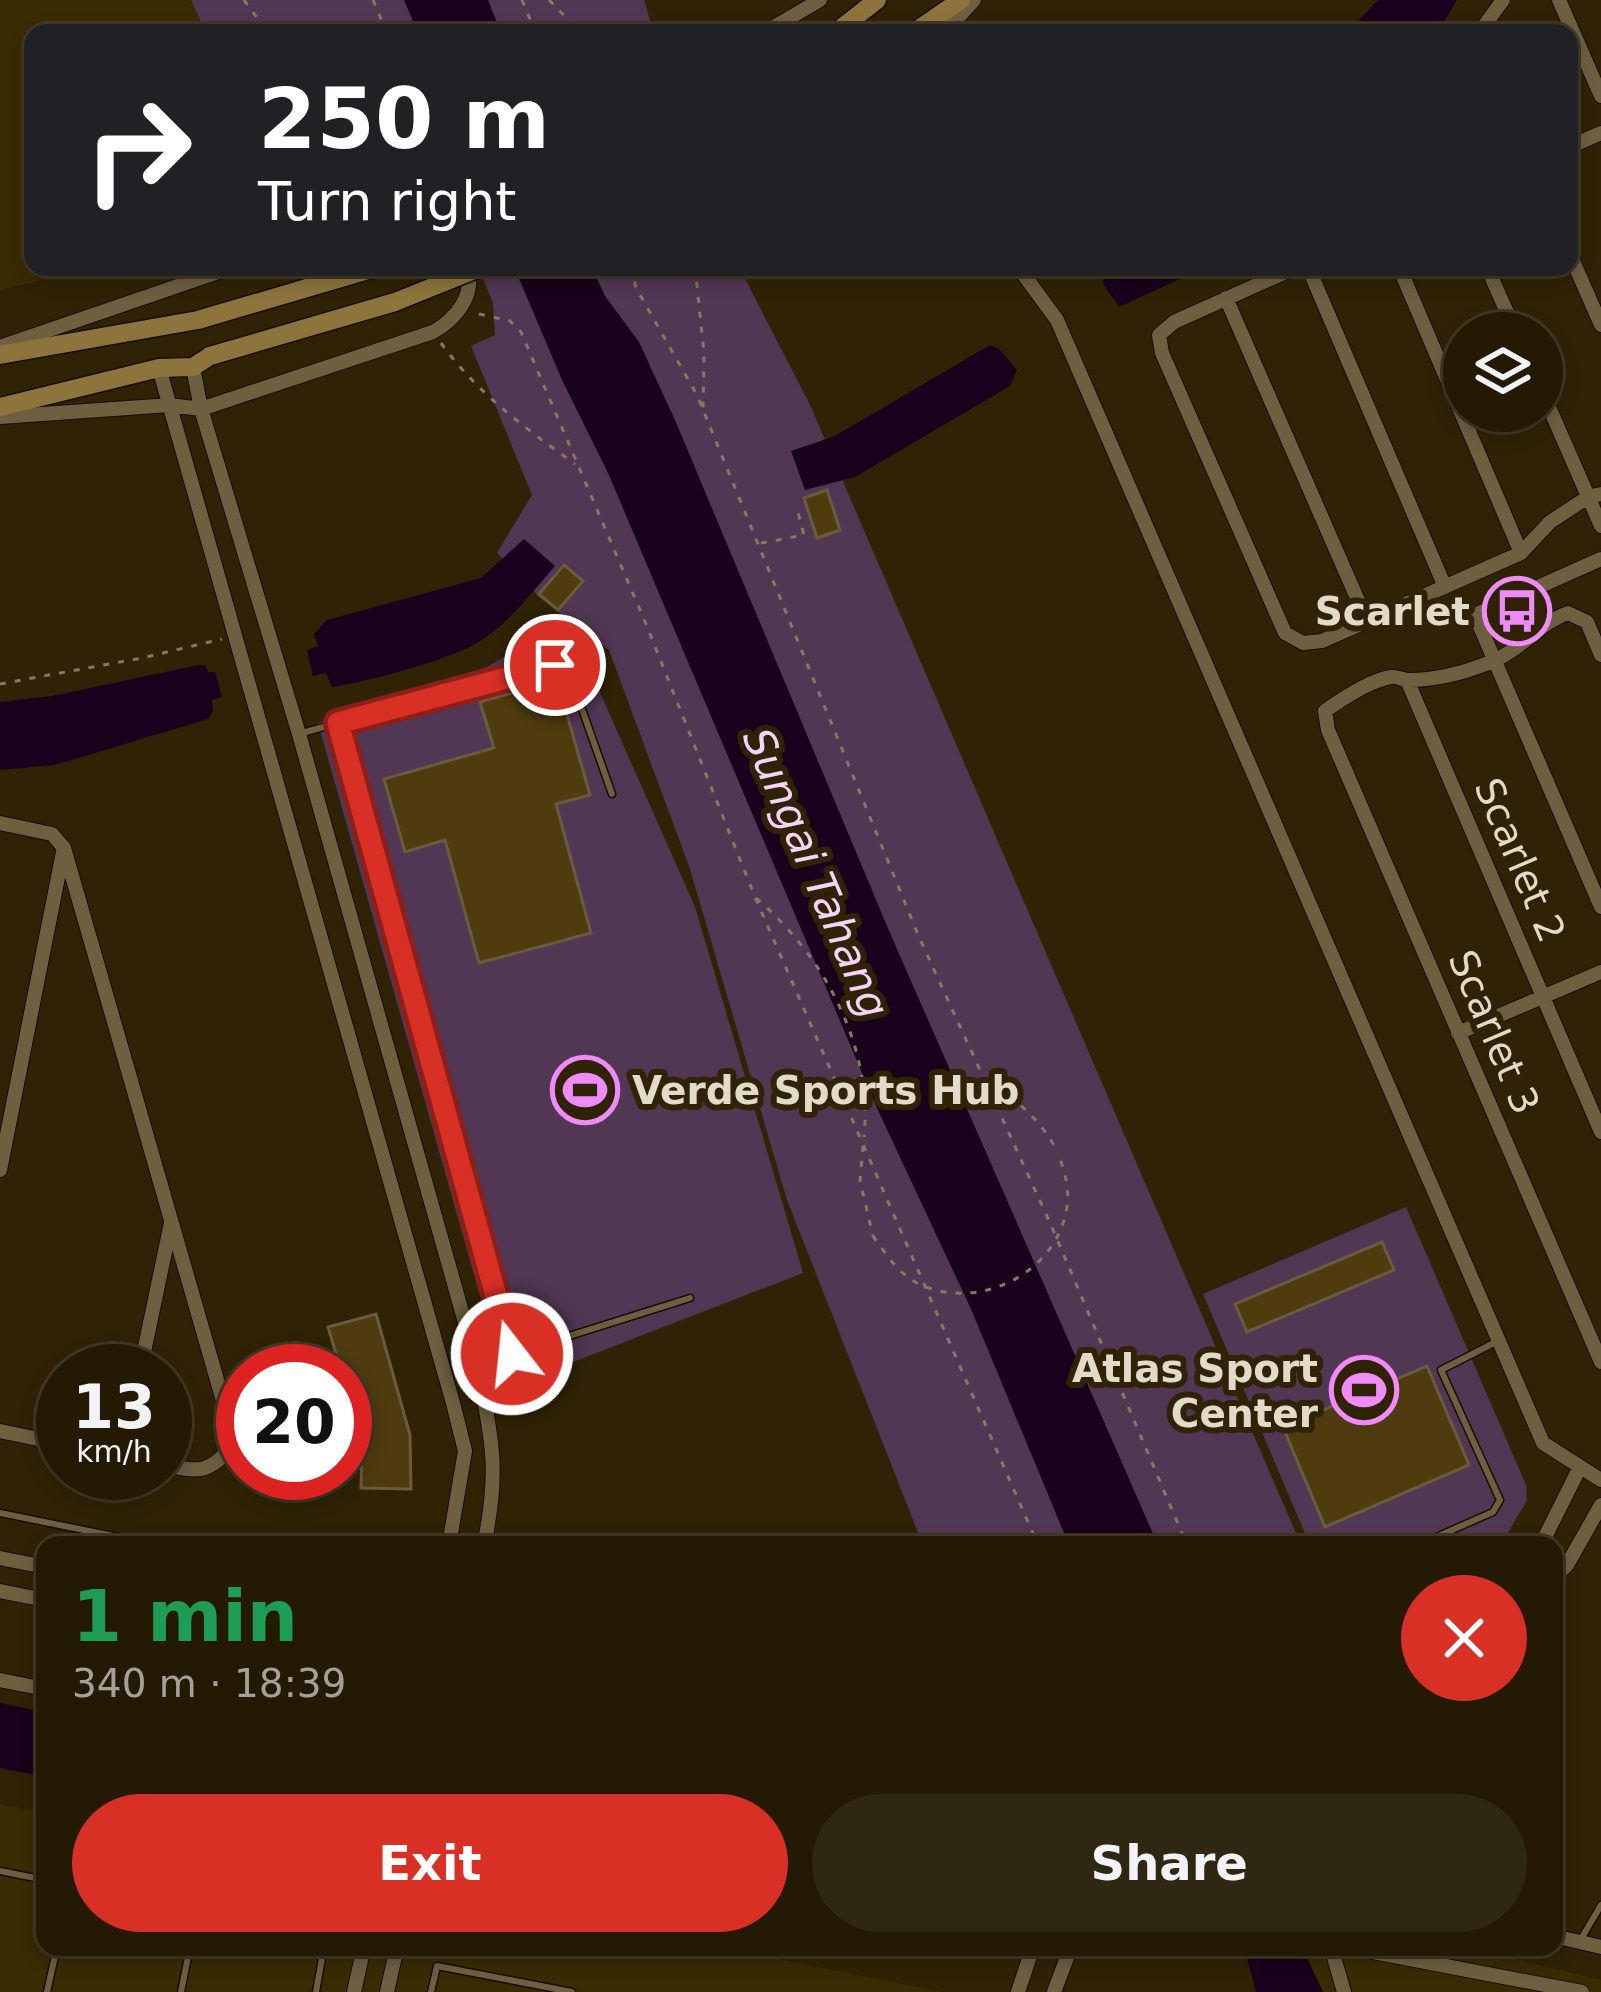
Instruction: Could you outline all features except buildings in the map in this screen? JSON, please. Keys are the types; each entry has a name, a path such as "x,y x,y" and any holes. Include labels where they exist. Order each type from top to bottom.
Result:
{"main road":[{"path":"846,24 877,0"},
{"path":"926,24 962,0"},
{"path":"0,351 197,320 347,276"},
{"path":"0,406 201,361 395,302 460,276"}],"street":[{"path":"779,24 820,0"},
{"path":"952,24 974,0"},
{"path":"1578,43 1601,96"},
{"path":"1578,273 1601,325"},
{"path":"0,351 208,276"},
{"path":"0,417 170,405 201,409 433,332 455,319 469,276"},
{"path":"1025,276 1057,320 1543,1443 1601,1480"},
{"path":"1276,276 1174,322 1160,335 1162,353 1285,633 1303,643 1322,640 1521,553 1550,522 1595,495"},
{"path":"1312,276 1444,587"},
{"path":"1403,276 1521,553"},
{"path":"1491,276 1507,312"},
{"path":"1226,298 1366,621"},
{"path":"201,361 201,409 477,1366 495,1454 494,1498 486,1536"},
{"path":"159,368 465,1451 450,1536"},
{"path":"1563,432 1595,495 1601,526"},
{"path":"1601,560 1475,614 1601,907"},
{"path":"1407,680 1460,673 1495,660 1524,644 1548,620 1568,613 1587,622 1601,656"},
{"name":"Scarlet 3","path":"1407,680 1392,677 1340,700 1325,711 1328,730 1600,1361"},
{"name":"Scarlet 2","path":"1407,680 1601,1132"},
{"path":"0,823 52,834 64,848 230,1425 229,1450 214,1466 192,1470"},
{"path":"0,1170 64,848"},
{"path":"1458,1033 1601,972"},
{"path":"146,1344 172,1222"},
{"path":"0,1430 36,1438"},
{"path":"1546,1536 1580,1467"},
{"path":"1563,1569 1601,1505"},
{"path":"0,1558 36,1565"},
{"path":"0,1591 36,1598"},
{"path":"0,1680 36,1687"},
{"path":"1563,1938 1601,1947"},
{"path":"355,1992 362,1956"},
{"path":"387,1992 395,1956"},
{"path":"1018,1992 1030,1956"},
{"path":"1054,1992 1068,1956"},
{"path":"1334,1956 1344,1992"},
{"path":"1394,1956 1582,1992"}],"lane":[{"path":"298,734 562,666 571,677 612,794"},
{"path":"338,723 512,1354"},
{"path":"477,1366 690,1298"},
{"path":"1438,1536 1493,1512 1500,1500 1441,1370 1499,1340"},
{"path":"0,1513 114,1536"},
{"path":"0,1871 36,1878"},
{"path":"1580,1942 1601,1905"},
{"path":"47,1992 55,1956"},
{"path":"182,1992 188,1956"},
{"path":"316,1992 322,1956"},
{"path":"431,1992 436,1966 568,1992"}],"path":[{"path":"552,1 573,24"},
{"path":"633,276 703,410 919,937 1051,1225 1183,1536"},
{"path":"696,276 704,353 703,410"},
{"path":"460,309 510,321 521,332 755,897 1034,1536"},
{"path":"433,332 463,374 517,422 578,466"},
{"path":"759,544 804,535 796,505"},
{"path":"0,684 236,635"},
{"path":"755,897 785,923 843,1012 857,1054 867,1112 860,1180 873,1236 890,1260 916,1282 969,1295 999,1288 1028,1272 1062,1230 1068,1203 1066,1178 1047,1131 1024,1106 984,1078"}],"shaded area":[{"path":"0,0 191,0 202,24 24,24 24,276 57,276 0,290"},
{"path":"191,0 644,0 651,24 202,24"},
{"path":"482,276 744,276 810,405 1297,1536 919,1536 787,1200 690,869 609,650 539,597 497,553 532,495 471,346 495,335 493,303"},
{"name":"Verde Sports Hub","path":"544,634 598,688 695,907 803,1273 506,1388 318,723 487,667"},
{"name":"Atlas Sport Center","path":"1406,1207 1526,1485 1527,1500 1506,1536 1306,1536 1203,1294"},
{"path":"0,1804 36,1811 36,1956 762,1956 942,1992 0,1992"},
{"path":"1306,1956 1501,1956 1601,1980 1601,1992 1323,1992"}],"water":[{"path":"404,0 488,0 497,24 414,24"},
{"path":"1378,0 1457,0 1442,24 1355,24"},
{"name":"Sungai Tahang","path":"518,276 596,276 639,342 890,933 1154,1536 1065,1536 971,1309 876,1106 608,473"},
{"path":"1104,276 1186,276 1119,307 1103,284"},
{"path":"990,345 1017,370 1010,386 855,477 805,490 791,451 835,436"},
{"path":"524,539 555,566 486,637 462,651 364,681 332,687 326,673 313,676 307,650 318,646 314,634 327,620 481,578"},
{"path":"199,665 215,672 222,697 212,700 208,719 55,765 0,770 0,702 52,696"},
{"path":"0,1703 36,1710 36,1775 0,1768"},
{"path":"1246,1956 1306,1956 1323,1992 1256,1992"}],"place":[{"name":"Scarlet","path":"1517,611"},
{"name":"Verde Sports Hub","path":"585,1090"},
{"name":"Atlas Sport Center","path":"1364,1390"}],"route":[{"path":"512,1354 338,723 555,665"}]}
